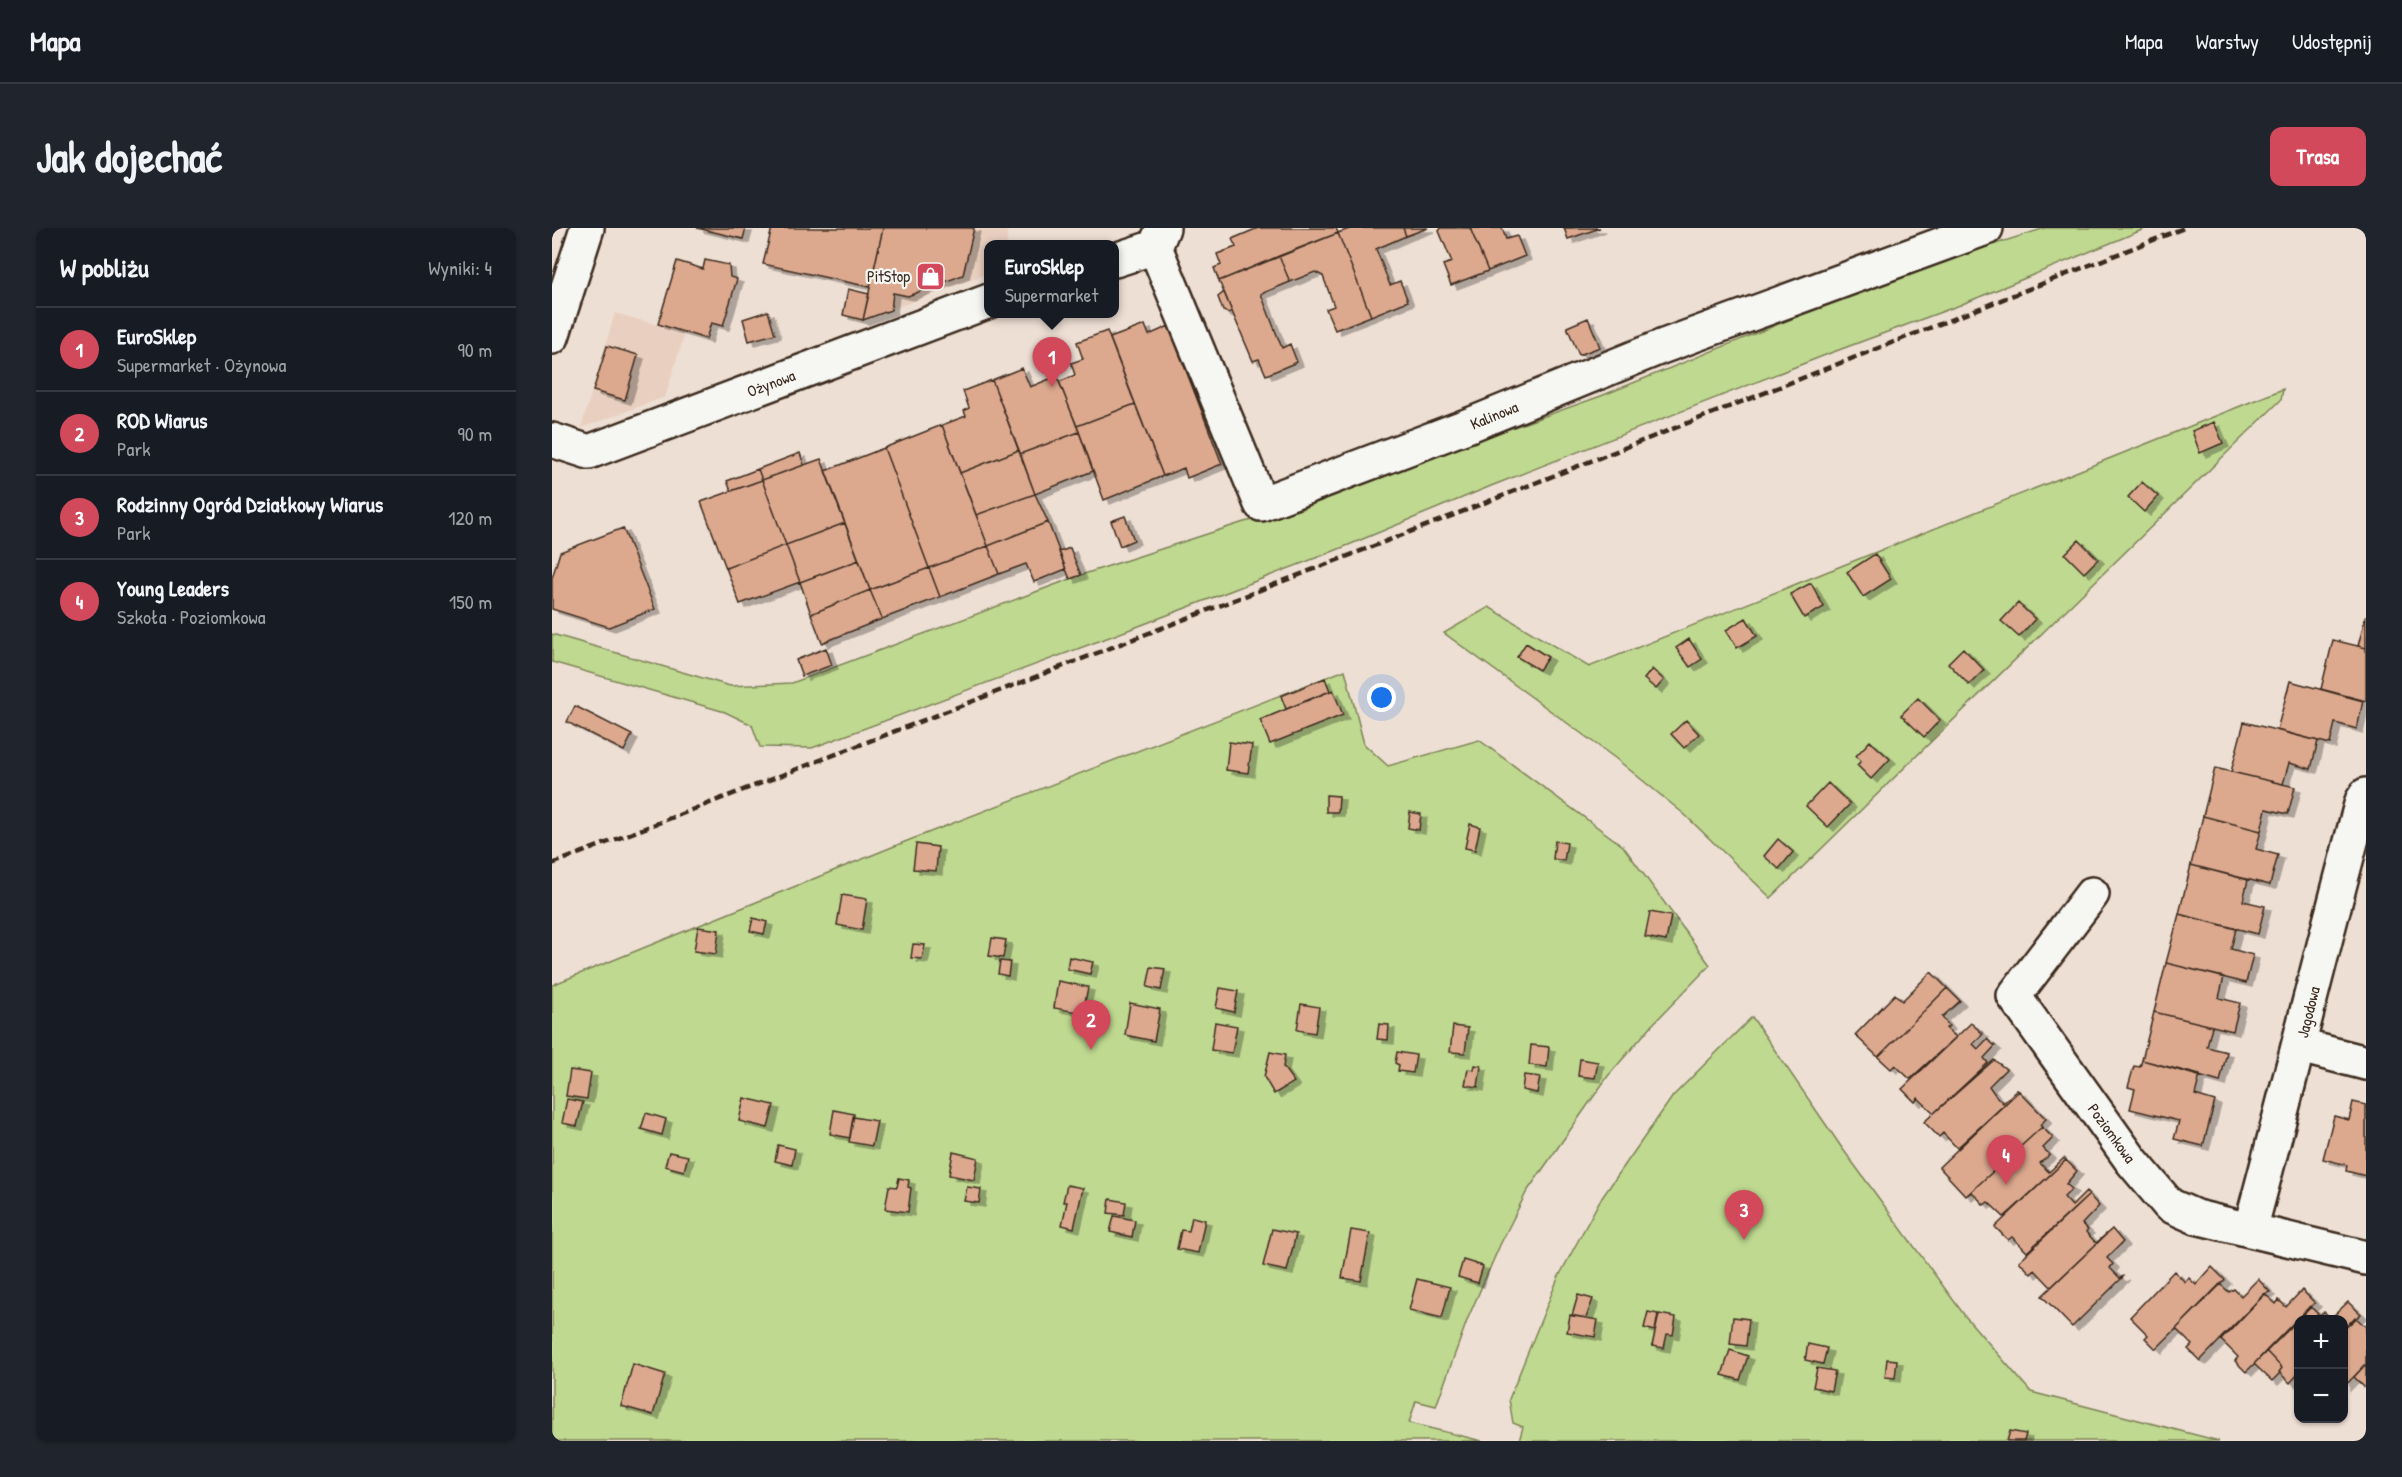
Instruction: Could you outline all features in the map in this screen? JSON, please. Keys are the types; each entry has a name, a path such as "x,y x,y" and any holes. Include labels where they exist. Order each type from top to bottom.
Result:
{"street":[{"path":"552,337 587,228"},
{"name":"Kalinowa","path":"1159,237 1262,504 1472,424 1661,347 1986,228"},
{"path":"1119,258 1159,237"},
{"name":"Ożynowa","path":"552,440 590,452 984,303"},
{"name":"Jagodowa","path":"2250,1230 2300,1046 2354,877 2366,795"},
{"name":"Poziomkowa","path":"2092,894 2014,996 2131,1160 2169,1205 2196,1217 2366,1258"},
{"path":"2300,1046 2366,1063"}],"shaded area":[{"path":"883,228 1007,228 1007,240 984,240 984,275 863,320"},
{"path":"615,313 685,333 665,397 581,428"}],"green space":[{"path":"2045,228 2147,228 1960,305 1828,354 1491,486 1334,551 812,748 760,747 752,725 725,712 552,662 552,634 730,686 792,683 1081,575 1244,522 1299,510 1419,461 1601,396 1900,275"},
{"path":"2283,389 2281,400 1771,898 1684,814 1615,758 1444,633 1489,607 1589,667"},
{"path":"1345,670 1364,744 1388,766 1479,740 1623,846 1710,965 1653,1024 1608,1076 1526,1193 1468,1318 1436,1406 1416,1401 1409,1423 1482,1441 552,1441 552,985 902,843"},
{"path":"1752,1017 1842,1148 1965,1316 2031,1392 2219,1441 1519,1441 1523,1427 1513,1423 1509,1399 1558,1278 1599,1202 1673,1096"}],"building":[{"path":"697,228 746,228 743,239"},
{"path":"772,228 883,228 870,287 763,264"},
{"path":"883,228 974,228 963,275 908,296 893,293 891,310 863,320"},
{"path":"1258,228 1336,228 1338,233 1219,281 1214,268 1221,265 1217,254 1236,247 1232,239"},
{"path":"1352,228 1403,228 1406,236 1376,249 1390,285 1400,281 1408,301 1371,316 1338,233"},
{"path":"1403,228 1428,228 1406,236"},
{"path":"1441,228 1470,228 1488,271 1451,285 1443,265 1452,262 1439,231"},
{"path":"1470,228 1502,228 1506,239 1517,236 1525,256 1488,271"},
{"path":"1564,228 1600,228 1568,239"},
{"path":"1338,233 1371,316 1335,330 1326,309 1334,306 1323,276 1315,272 1290,282 1279,256"},
{"path":"1279,256 1290,282 1261,294 1282,348 1290,344 1297,362 1266,375 1259,359 1253,361 1219,281"},
{"path":"705,260 729,265 730,277 737,279 723,326 711,323 706,339 658,324 677,261 703,269"},
{"path":"848,289 869,294 863,320 843,315"},
{"path":"1224,292 1232,311 1228,313 1223,311 1218,297"},
{"path":"768,311 775,334 749,341 743,319"},
{"path":"1588,318 1600,347 1579,355 1567,327"},
{"path":"1145,325 1149,335 1169,326 1222,464 1187,478 1184,468 1163,476 1110,338"},
{"path":"1107,331 1135,404 1077,426 1059,382 1075,375 1071,363 1083,359 1077,342"},
{"path":"607,346 638,355 625,400 593,391"},
{"path":"1022,368 1030,387 1057,376 1079,432 1020,454 992,380"},
{"path":"992,380 1019,450 960,473 942,425 966,416 964,411 969,408 963,391"},
{"path":"1135,404 1163,476 1104,500 1077,426"},
{"path":"2214,422 2223,443 2200,453 2192,431"},
{"path":"942,425 988,546 929,568 884,448"},
{"path":"1079,432 1093,471 1035,494 1020,454"},
{"path":"884,448 929,568 870,590 825,471"},
{"path":"1019,450 1035,494 976,515 960,473"},
{"path":"800,453 804,465 762,480 758,469"},
{"path":"821,459 845,523 786,545 762,480"},
{"path":"758,469 762,480 731,491 727,481"},
{"path":"762,480 786,545 726,568 701,502"},
{"path":"2142,482 2158,496 2144,512 2128,497"},
{"path":"1035,494 1048,522 988,546 976,515"},
{"path":"1125,516 1134,540 1120,546 1111,521"},
{"path":"1048,522 1066,569 1034,582 1026,564 999,574 988,546"},
{"path":"845,523 859,560 800,582 786,545"},
{"path":"623,528 655,609 609,627 552,609 552,578 560,552"},
{"path":"2079,540 2098,559 2084,573 2065,554"},
{"path":"786,545 800,582 740,604 726,568"},
{"path":"988,546 999,574 940,597 929,568"},
{"path":"1070,548 1081,575 1070,579 1059,552"},
{"path":"1875,554 1891,579 1863,597 1847,572"},
{"path":"859,560 870,590 811,614 800,582"},
{"path":"929,568 940,597 882,619 870,590"},
{"path":"1811,583 1824,607 1804,618 1790,594"},
{"path":"870,590 882,619 822,643 811,614"},
{"path":"2018,603 2035,619 2019,637 2001,621"},
{"path":"2366,615 2366,648 2358,646"},
{"path":"1746,618 1757,636 1737,648 1726,630"},
{"path":"1689,639 1702,659 1690,667 1676,648"},
{"path":"2333,640 2366,648 2366,701 2321,689"},
{"path":"1526,643 1548,657 1539,670 1517,657"},
{"path":"826,648 832,665 802,676 796,660"},
{"path":"1963,648 1984,670 1969,685 1948,663"},
{"path":"1652,669 1664,680 1656,689 1644,679"},
{"path":"1325,678 1330,691 1286,709 1281,696"},
{"path":"2290,681 2363,701 2357,729 2335,723 2330,744 2277,730"},
{"path":"1333,690 1343,715 1270,744 1260,720"},
{"path":"1918,698 1940,720 1924,737 1901,715"},
{"path":"575,706 632,735 624,751 567,722"},
{"path":"1686,720 1699,734 1684,748 1671,734"},
{"path":"2244,722 2318,741 2311,769 2289,763 2283,784 2231,772"},
{"path":"1870,741 1890,759 1871,779 1857,765 1861,761 1856,756"},
{"path":"1229,742 1252,745 1248,773 1226,770"},
{"path":"2215,768 2295,787 2288,814 2266,809 2261,831 2203,816"},
{"path":"1828,783 1850,804 1828,827 1806,806"},
{"path":"1326,795 1339,796 1338,812 1326,812"},
{"path":"1410,812 1421,814 1419,830 1408,828"},
{"path":"2203,816 2261,831 2256,849 2278,855 2270,885 2191,865"},
{"path":"1470,824 1480,827 1475,850 1465,848"},
{"path":"1778,839 1793,852 1779,869 1764,856"},
{"path":"1555,841 1567,843 1564,861 1553,859"},
{"path":"916,844 938,847 936,871 913,869"},
{"path":"2191,865 2248,880 2243,901 2265,906 2258,934 2179,914"},
{"path":"842,895 867,899 862,930 837,925"},
{"path":"1650,912 1671,916 1666,941 1645,937"},
{"path":"2179,914 2236,929 2231,949 2253,955 2246,983 2166,963"},
{"path":"753,918 767,922 764,934 750,931"},
{"path":"698,927 719,930 716,954 694,951"},
{"path":"992,938 1006,940 1003,958 989,956"},
{"path":"913,944 925,945 922,959 911,958"},
{"path":"1069,957 1093,962 1090,974 1067,969"},
{"path":"1000,961 1010,962 1008,976 998,974"},
{"path":"2166,963 2224,977 2219,998 2240,1003 2233,1031 2154,1012"},
{"path":"1151,967 1165,969 1161,990 1147,987"},
{"path":"1931,972 1947,988 1878,1057 1855,1035 1895,994 1902,1001"},
{"path":"1058,981 1088,987 1083,1013 1054,1008"},
{"path":"1220,988 1238,991 1234,1012 1216,1008"},
{"path":"1947,988 1960,1001 1942,1017 1949,1026 1946,1028 1956,1037 1910,1079 1895,1065 1891,1069 1878,1057"},
{"path":"1130,1003 1160,1009 1154,1041 1125,1035"},
{"path":"1301,1004 1319,1007 1315,1033 1297,1030"},
{"path":"2154,1012 2212,1026 2207,1047 2227,1052 2220,1082 2142,1060"},
{"path":"1215,1022 1237,1026 1232,1053 1211,1050"},
{"path":"1971,1023 1983,1034 1973,1044 1978,1049 1987,1039 1995,1046 1984,1058 1988,1063 1934,1113 1918,1098 1915,1102 1902,1089"},
{"path":"1379,1024 1389,1025 1388,1040 1377,1039"},
{"path":"1453,1026 1468,1028 1465,1053 1450,1052"},
{"path":"1531,1045 1549,1047 1547,1067 1529,1065"},
{"path":"1270,1052 1285,1055 1283,1067 1294,1082 1274,1094 1264,1077"},
{"path":"1397,1052 1416,1055 1413,1073 1398,1071 1399,1065 1395,1063"},
{"path":"1580,1059 1598,1062 1595,1078 1578,1076"},
{"path":"1994,1060 2006,1069 1989,1086 1996,1096 2003,1103 2017,1090 2019,1091 1957,1148 1943,1133 1939,1137 1924,1122"},
{"path":"2142,1060 2200,1075 2195,1095 2215,1101 2203,1146 2174,1139 2179,1121 2130,1109 2135,1089 2128,1087 2134,1066 2140,1067"},
{"path":"1475,1065 1481,1066 1478,1087 1465,1085 1468,1069 1474,1070"},
{"path":"570,1070 591,1073 587,1099 566,1096"},
{"path":"1524,1075 1540,1077 1537,1093 1522,1090"},
{"path":"2019,1091 2046,1119 2040,1125 2042,1127 1966,1196 1939,1167"},
{"path":"744,1098 774,1105 768,1128 739,1121"},
{"path":"567,1099 583,1102 577,1126 562,1123"},
{"path":"2353,1102 2366,1105 2366,1176 2346,1171 2347,1165 2323,1159 2334,1116 2349,1120"},
{"path":"834,1110 854,1114 850,1138 830,1134"},
{"path":"646,1113 666,1119 662,1135 641,1129"},
{"path":"853,1117 877,1121 872,1146 849,1142"},
{"path":"2042,1127 2053,1138 2043,1148 2050,1155 2040,1163 2049,1172 2064,1158 2066,1160 2012,1210 2004,1217 1988,1202 1984,1205 1972,1192 1966,1196"},
{"path":"778,1145 795,1149 792,1165 775,1161"},
{"path":"669,1152 688,1156 684,1171 665,1166"},
{"path":"953,1152 978,1158 974,1180 949,1175"},
{"path":"2066,1160 2077,1171 2066,1184 2072,1189 2064,1197 2072,1206 2086,1192 2089,1195 2027,1252 2012,1237 2008,1240 1995,1227"},
{"path":"899,1178 909,1180 908,1187 911,1188 908,1212 885,1209 889,1186 897,1187"},
{"path":"1067,1185 1083,1188 1074,1228 1062,1225 1067,1202 1063,1202"},
{"path":"967,1187 981,1189 979,1203 964,1201"},
{"path":"2089,1195 2099,1206 2082,1224 2088,1230 2086,1232 2096,1243 2112,1229 2051,1287 2035,1270 2031,1274 2019,1261"},
{"path":"1110,1199 1126,1202 1124,1215 1108,1213"},
{"path":"1114,1216 1135,1220 1132,1237 1110,1232"},
{"path":"1192,1217 1205,1220 1198,1253 1177,1249 1181,1230 1189,1231"},
{"path":"1272,1229 1296,1234 1287,1271 1263,1266"},
{"path":"2112,1229 2123,1242 2107,1258 2113,1264 2110,1268 2120,1278 2124,1276 2072,1327 2042,1296"},
{"path":"1351,1230 1370,1233 1361,1281 1342,1278"},
{"path":"1463,1260 1483,1266 1478,1283 1458,1277"},
{"path":"2212,1267 2225,1280 2156,1349 2145,1338 2148,1335 2130,1317 2174,1271 2185,1282 2189,1278 2196,1285"},
{"path":"1417,1279 1450,1287 1442,1318 1409,1310"},
{"path":"2258,1279 2270,1292 2264,1294 2200,1361 2188,1349 2192,1345 2176,1329 2220,1284 2229,1292 2234,1289 2241,1296"},
{"path":"2302,1290 2315,1303 2303,1315 2294,1315 2294,1324 2246,1372 2235,1361 2238,1357 2221,1340 2265,1294 2276,1304 2279,1300 2286,1307"},
{"path":"2264,1294 2230,1331 2220,1339 2246,1313"},
{"path":"1578,1295 1593,1299 1586,1318 1572,1316"},
{"path":"2348,1302 2361,1314 2348,1325 2348,1315 2334,1315"},
{"path":"2310,1306 2319,1315 2301,1315"},
{"path":"1648,1312 1658,1314 1655,1331 1644,1328"},
{"path":"1659,1314 1676,1317 1673,1335 1667,1334 1664,1348 1652,1346"},
{"path":"1570,1315 1598,1320 1595,1337 1567,1332"},
{"path":"1733,1317 1749,1319 1746,1346 1730,1344"},
{"path":"2355,1317 2366,1327 2366,1364 2348,1383 2348,1369 2348,1325"},
{"path":"2294,1322 2294,1378 2290,1383 2279,1372 2282,1368 2266,1351"},
{"path":"1808,1344 1827,1348 1823,1364 1805,1360"},
{"path":"1730,1350 1748,1356 1740,1380 1722,1375"},
{"path":"2266,1351 2282,1368 2272,1381 2254,1364"},
{"path":"1887,1359 1897,1360 1895,1378 1885,1377"},
{"path":"633,1364 665,1374 653,1415 621,1406"},
{"path":"2366,1364 2366,1389 2354,1377"},
{"path":"1817,1368 1835,1371 1831,1391 1813,1387"},
{"path":"2010,1431 2026,1434 2024,1441 2007,1441"}],"railway":[{"path":"552,864 1441,520 2184,228"}],"place":[{"name":"PitStop","path":"931,276"},
{"name":"EuroSklep","path":"1052,387"},
{"name":"ROD Wiarus","path":"1091,1050"},
{"name":"Young Leaders","path":"2006,1185"},
{"name":"Rodzinny Ogród Działkowy Wiarus","path":"1744,1240"}]}
